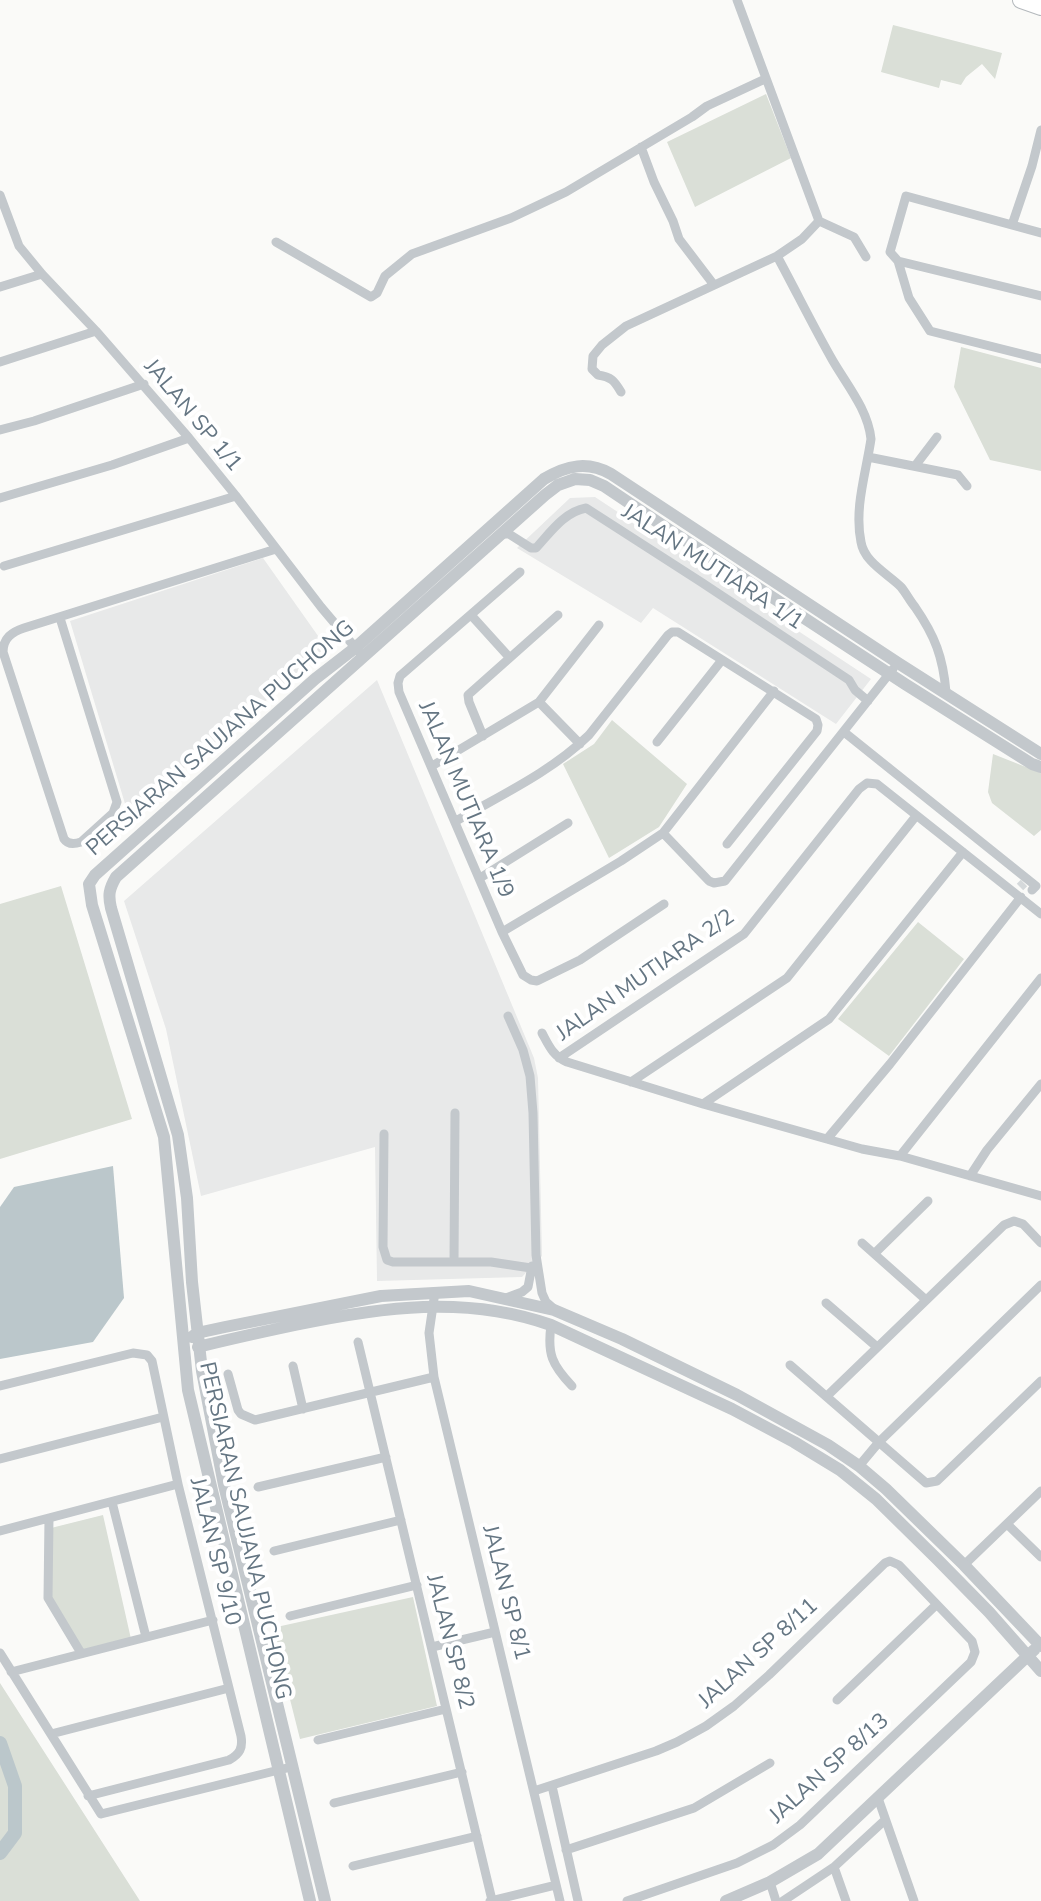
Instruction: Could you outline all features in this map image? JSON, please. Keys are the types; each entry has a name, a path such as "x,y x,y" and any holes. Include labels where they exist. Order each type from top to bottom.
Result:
{"highway":[{"path":"1023,0 1041,7"}],"street":[{"path":"737,0 819,221 854,237 866,257"},
{"path":"276,242 371,297 377,293 385,276 412,254 534,208 566,192 707,106 765,79"},
{"path":"1012,225 1036,167 1041,130"},
{"path":"641,147 679,239 714,285"},
{"name":"JALAN SP 1/1","path":"0,195 15,238 42,274 144,384 360,653"},
{"path":"1040,356 930,331 909,298 898,261 890,252 906,196 1041,233"},
{"path":"621,392 613,379 598,375 592,369 593,356 602,345 626,326 777,256 810,232 819,221"},
{"path":"777,256 865,416 871,439 860,501 861,545 877,567 902,589 930,629 939,650 946,692"},
{"path":"898,261 1041,296"},
{"path":"0,287 42,274"},
{"path":"0,362 96,331"},
{"path":"0,430 144,384"},
{"path":"915,466 937,437"},
{"path":"0,498 112,465 189,438"},
{"path":"868,457 958,475 967,486"},
{"name":"PERSIARAN SAUJANA PUCHONG","path":"325,1901 285,1768 188,1390 195,1304 184,1172 173,1115 108,898 109,888 116,877 544,479 558,470 575,466 588,465 611,474 1041,754"},
{"name":"PERSIARAN SAUJANA PUCHONG","path":"310,1901 202,1371 192,1343 180,1323 164,1137 92,905 89,884 95,875 315,679 360,653 558,485 575,479 590,480 604,486 889,674 1041,767"},
{"path":"4,566 236,496"},
{"name":"JALAN MUTIARA 1/1","path":"522,542 536,548 567,516 586,508 849,680 868,701"},
{"path":"521,517 522,542"},
{"path":"502,534 509,534 522,542"},
{"path":"60,618 117,802 113,813 81,842 70,844 64,839 3,652 7,636 24,628 276,549"},
{"name":"JALAN MUTIARA 1/9","path":"520,572 400,676 398,683 399,692 502,932 523,975 531,980 542,979 580,960 664,904"},
{"path":"471,615 509,657"},
{"path":"483,736 468,695 558,615"},
{"path":"432,766 539,702 599,625"},
{"path":"456,821 555,764 580,744 668,635 678,632 774,691 816,719 818,725 817,731 727,844"},
{"path":"657,742 722,660"},
{"path":"663,833 709,881 725,881 898,663"},
{"path":"502,932 663,833 774,691"},
{"path":"539,702 580,744"},
{"path":"844,732 1024,888 1041,914"},
{"name":"JALAN MUTIARA 2/2","path":"559,1058 744,934 859,789 867,783 877,784 916,816"},
{"path":"631,1082 787,978 916,816 963,852 1024,888"},
{"path":"480,878 568,823"},
{"path":"703,1104 829,1019 963,852"},
{"path":"827,1139 890,1064 1024,888"},
{"path":"900,1156 1041,978"},
{"path":"508,1016 530,1076 536,1255 542,1293 554,1310"},
{"path":"542,1033 559,1058 631,1082 862,1149 900,1156 1040,1194"},
{"path":"970,1176 987,1150 1041,1084"},
{"path":"155,1108 173,1115 164,1137"},
{"path":"454,1262 455,1113"},
{"path":"384,1134 383,1247 387,1260 491,1262 531,1268"},
{"path":"875,1253 928,1201"},
{"path":"827,1396 1004,1225 1014,1221 1023,1224 1040,1242"},
{"path":"862,1243 925,1299"},
{"path":"506,1298 528,1287 536,1255"},
{"path":"859,1466 879,1442 1041,1285"},
{"path":"192,1343 223,1341 469,1291 554,1310 737,1395 828,1445 859,1466 964,1565 1040,1645 818,1854 770,1882 726,1901"},
{"path":"192,1343 225,1327 381,1296 434,1299 501,1311 551,1325 732,1409 840,1470 886,1509 968,1591 1041,1671"},
{"name":"JALAN SP 8/1","path":"434,1299 429,1333 434,1377 560,1901"},
{"path":"826,1303 877,1347"},
{"path":"195,1304 202,1316 213,1324 225,1327"},
{"path":"551,1325 548,1346 551,1356 572,1386"},
{"path":"202,1371 205,1361 223,1341"},
{"name":"JALAN SP 8/2","path":"358,1342 491,1901"},
{"name":"JALAN SP 9/10","path":"0,1386 133,1353 147,1355 152,1361 178,1484 243,1743 241,1750 229,1760 88,1796"},
{"path":"790,1365 926,1483 937,1481 1041,1381"},
{"path":"293,1366 303,1409"},
{"path":"228,1374 238,1410 255,1420 434,1377"},
{"path":"0,1459 163,1417"},
{"path":"258,1487 386,1457"},
{"path":"0,1531 178,1484"},
{"path":"964,1565 1041,1491"},
{"path":"112,1502 146,1637"},
{"path":"49,1518 48,1598 81,1653"},
{"path":"274,1551 401,1520"},
{"path":"1007,1524 1041,1557"},
{"name":"JALAN SP 8/11","path":"534,1791 656,1751 706,1726 769,1675 885,1563 890,1561 899,1565 936,1605"},
{"path":"290,1616 417,1585"},
{"path":"837,1700 936,1605"},
{"name":"JALAN SP 8/13","path":"627,1901 737,1863 773,1845 800,1825 883,1747 974,1657 972,1641 936,1605"},
{"path":"11,1672 213,1620"},
{"path":"432,1647 495,1632"},
{"path":"0,1653 101,1814 285,1768"},
{"path":"51,1734 229,1688"},
{"path":"318,1740 446,1709"},
{"path":"566,1850 694,1808 770,1763"},
{"path":"334,1803 462,1772"},
{"path":"552,1786 578,1901"},
{"path":"878,1798 914,1901"},
{"path":"783,1901 834,1867 885,1820"},
{"path":"353,1866 477,1836"},
{"path":"834,1867 846,1901"},
{"path":"770,1882 776,1901"},
{"path":"491,1901 556,1885"}],"shaded area":[{"path":"893,25 1002,53 995,79 982,64 961,85 941,80 939,88 881,72"},
{"path":"766,94 791,158 695,207 667,142"},
{"path":"961,347 1041,368 1041,471 990,460 954,387"},
{"path":"595,497 871,679 836,724 653,608 641,623 517,548 570,498"},
{"path":"263,558 328,650 135,808 126,807 70,621"},
{"path":"377,680 534,1058 538,1078 542,1256 522,1277 377,1281 375,1147 201,1196 166,1029 124,901"},
{"path":"612,720 687,784 659,827 609,858 563,764 594,744"},
{"path":"993,754 1041,773 1041,830 1034,836 992,803 988,792"},
{"path":"61,886 132,1119 0,1159 0,904"},
{"path":"918,922 964,959 889,1056 838,1019"},
{"path":"113,1166 124,1298 93,1342 0,1359 0,1207 14,1187"},
{"path":"103,1515 131,1639 82,1651 51,1600 51,1528"},
{"path":"413,1597 437,1706 300,1739 272,1628"},
{"path":"0,1683 140,1901 0,1901"}],"waterway":[{"path":"0,1743 15,1786 15,1833 0,1853"}],"tunnel":[{"path":"1020,887 1024,883"}]}
